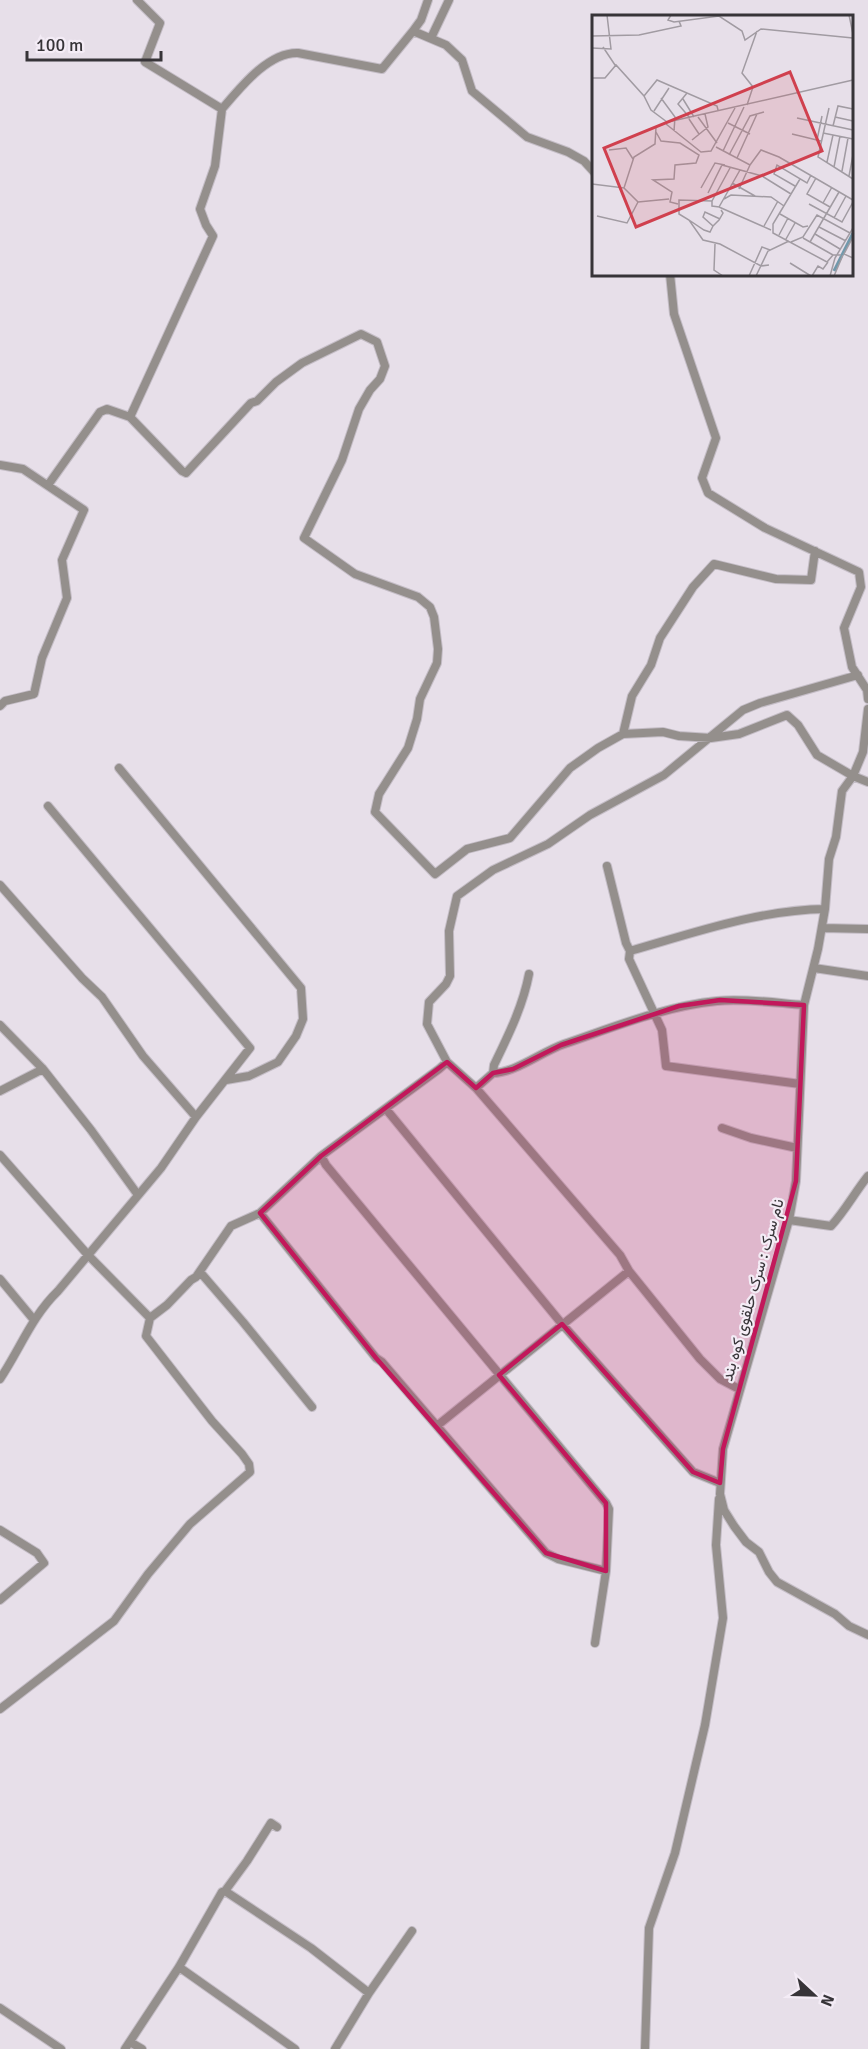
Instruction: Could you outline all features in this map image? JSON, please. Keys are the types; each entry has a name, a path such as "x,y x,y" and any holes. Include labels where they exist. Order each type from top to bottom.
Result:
{"street":[{"path":"137,0 160,23 145,62 222,109"},
{"path":"130,417 213,236 200,209 215,166 222,109 247,79 288,52 382,69 422,20 428,0"},
{"path":"431,38 448,0"},
{"path":"413,30 446,45 462,60 472,91 527,137 568,152 584,161 592,169"},
{"path":"670,276 674,314 716,438 702,478 708,493 765,528 859,572 861,586 844,628 852,667 868,693"},
{"path":"48,485 100,412 107,409 130,417 182,471 186,472 252,403 276,382 302,363 361,334 377,342 385,366 380,379 370,390 359,409 342,460 304,538 355,574 418,597 430,607 434,617 438,649 437,663 420,699 417,719 408,748 380,794 375,812 435,874 466,849 510,838 570,768 623,734 663,732 679,736 711,738 739,734 787,715 798,725 817,755 868,782"},
{"path":"0,465 23,469 84,510 62,560 68,598 42,658 34,694 4,700 0,706"},
{"path":"623,734 632,696 651,665 660,638 693,587 714,564 776,579 811,580 815,551"},
{"path":"739,1389 720,1379 700,1359 629,1271 620,1255 476,1088 447,1062 427,1024 429,1002 446,984 450,976 449,931 457,896 493,870 548,844 590,815 664,775 742,710 858,675"},
{"name":"نام سرک : سرک حلقوی کوه بند","path":"868,710 863,752 853,776 842,791 836,837 829,859 822,928 804,1005 796,1181 789,1220 723,1449 720,1483 724,1510 746,1542 759,1552 777,1582 868,1635"},
{"path":"119,768 301,988 303,1019 296,1036 278,1062 249,1076 226,1080"},
{"path":"0,1379 33,1320 45,1304 161,1168 196,1117 250,1048 48,806"},
{"path":"607,866 630,951 629,959 662,1030 666,1066 800,1084"},
{"path":"0,885 82,978 102,997 143,1056 196,1117"},
{"path":"630,951 734,921 798,909 825,909"},
{"path":"822,928 868,929"},
{"path":"814,968 868,976"},
{"path":"493,1073 494,1065 515,1020 527,987 529,974"},
{"path":"476,1088 493,1073 513,1069 561,1045 679,1006 720,1000 804,1005"},
{"path":"0,1025 43,1069 138,1195"},
{"path":"0,1709 114,1621 148,1574 190,1524 249,1472 249,1464 242,1454 212,1421 146,1336 150,1318 167,1305 200,1272 231,1226 260,1213 321,1156 447,1062"},
{"path":"0,1091 43,1069"},
{"path":"386,1109 562,1324 693,1472 720,1483"},
{"path":"722,1128 797,1148"},
{"path":"0,1155 88,1255 150,1318"},
{"path":"321,1156 326,1165 606,1503 609,1509 606,1571 595,1644"},
{"path":"789,1220 831,1226 868,1176"},
{"path":"260,1213 376,1358 438,1425 546,1553 558,1559 606,1571"},
{"path":"438,1425 629,1271"},
{"path":"200,1272 312,1407"},
{"path":"0,1279 33,1320"},
{"path":"645,2049 649,1928 675,1853 705,1725 723,1618 716,1545 720,1494"},
{"path":"0,1530 36,1553 44,1563 0,1600"},
{"path":"125,2049 178,1967 222,1892 225,1892 271,1823 277,1827"},
{"path":"225,1892 311,1948 369,1993"},
{"path":"335,2049 369,1993 412,1931"},
{"path":"178,1967 295,2049"},
{"path":"0,2008 61,2049"},
{"path":"130,2042 142,2049"}],"highlighted area":[{"path":"720,1000 804,1005 796,1181 723,1449 720,1483 693,1472 562,1324 499,1375 606,1503 606,1571 546,1553 376,1358 260,1213 321,1156 447,1062 476,1088 493,1073 513,1069 561,1045 679,1006"}]}
